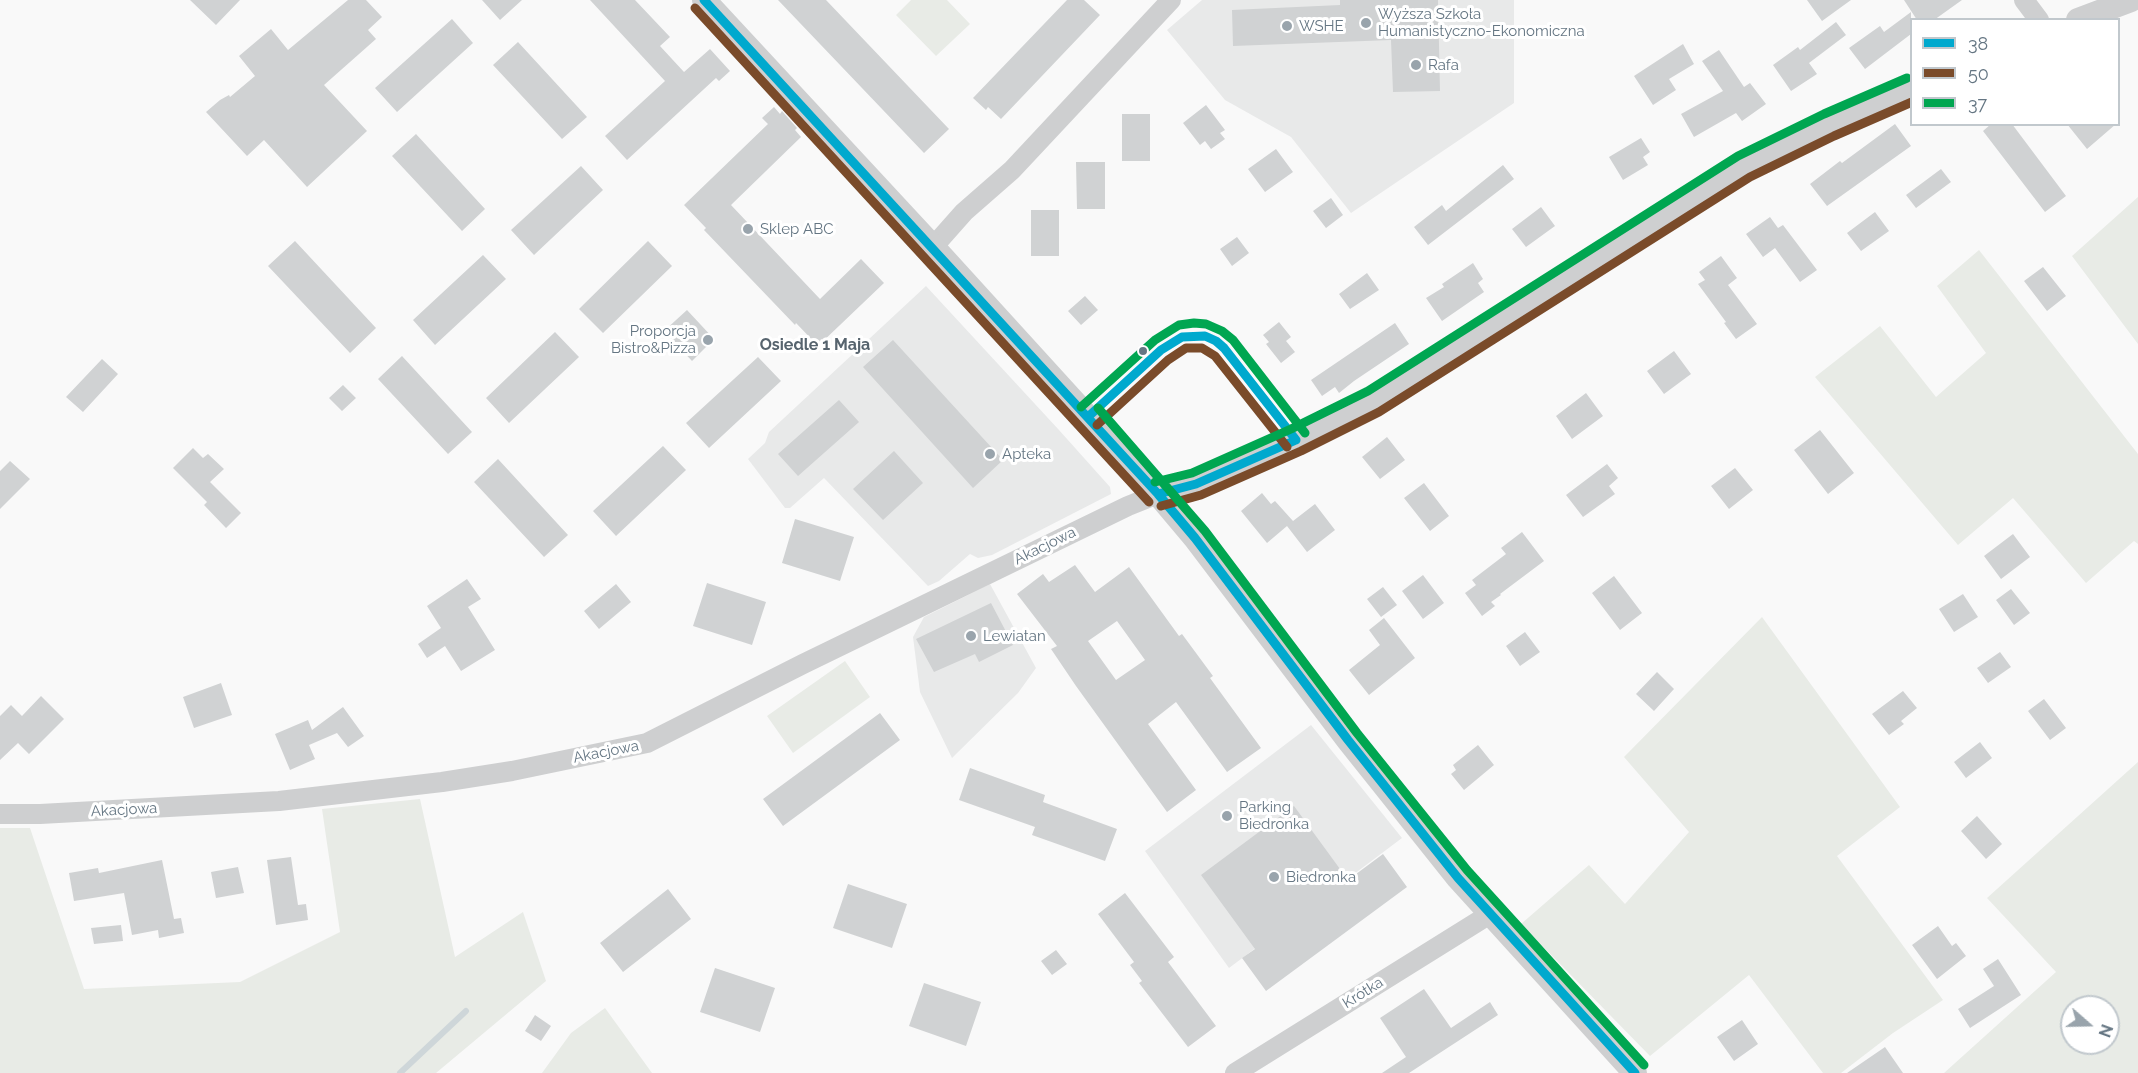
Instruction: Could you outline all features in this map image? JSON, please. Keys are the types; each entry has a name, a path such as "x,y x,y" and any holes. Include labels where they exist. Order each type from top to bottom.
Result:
{"street":[{"path":"704,0 1158,494 1195,538 1369,767 1451,870 1635,1073"},
{"path":"933,247 964,212 1012,170 1171,0"},
{"path":"2025,0 2038,18"},
{"path":"2083,18 2131,0"},
{"path":"1158,494 1196,484 1296,440 1374,401 1744,166 1910,89"},
{"name":"Akacjowa","path":"0,814 40,814 279,801 442,782 512,771 647,743 812,659 1128,506 1158,494"},
{"name":"Krótka","path":"1235,1073 1490,914"}],"shaded area":[{"path":"911,0 947,0 970,24 936,56 896,15"},
{"path":"1202,0 1514,0 1514,103 1351,213 1291,137 1225,100 1167,30"},
{"path":"2138,197 2138,344 2072,256"},
{"path":"1979,250 2138,454 2138,544 2134,541 2086,583 2013,498 1958,545 1815,377 1880,326 1936,397 1986,353 1937,286"},
{"path":"926,286 1110,487 1111,494 992,555 978,558 970,554 939,581 928,586 824,478 790,508 785,508 748,459 765,443 769,432"},
{"path":"990,584 1036,668 1018,693 952,758 920,692 913,637 924,617"},
{"path":"1762,617 1900,807 1837,856 1943,1000 1893,1033 1841,1073 1823,1073 1749,975 1650,1056 1521,924 1589,865 1625,904 1689,832 1624,757"},
{"path":"845,661 870,697 793,753 767,716"},
{"path":"1311,725 1402,838 1229,968 1145,851"},
{"path":"2138,762 2138,1073 1944,1073 2056,972 1987,898"},
{"path":"420,799 455,957 523,912 546,981 436,1073 0,1073 0,828 30,828 84,989 240,982 340,932 322,809"},
{"path":"605,1008 652,1073 542,1073 571,1033"}],"building":[{"path":"190,0 240,0 216,25"},
{"path":"348,0 366,0 382,17 368,30 376,39 324,85 367,131 307,187 264,140 247,156 206,112 220,100 229,95 230,97 255,76 239,56 271,29 288,50"},
{"path":"482,0 522,0 500,20"},
{"path":"590,0 635,0 670,37 660,46 684,72 710,49 730,71 719,81 716,78 627,160 605,136 665,81"},
{"path":"778,0 826,0 949,129 924,153"},
{"path":"1067,0 1084,0 1100,15 1001,119 988,107 986,110 973,98"},
{"path":"1340,0 1438,0 1440,91 1393,92 1391,40 1233,46 1232,10 1340,5"},
{"path":"1807,0 1851,0 1822,21"},
{"path":"1904,0 1962,0 1937,18 1916,18"},
{"path":"1911,12 1910,35 1865,69 1849,48 1880,26 1884,32"},
{"path":"452,19 473,43 397,112 375,88"},
{"path":"1836,22 1846,35 1809,63 1817,74 1791,91 1773,65 1798,47 1800,50"},
{"path":"518,42 587,117 562,139 493,65"},
{"path":"1683,44 1694,64 1669,79 1676,90 1653,105 1634,76"},
{"path":"1719,50 1744,87 1750,83 1766,104 1742,121 1736,113 1694,137 1681,114 1723,91 1702,61"},
{"path":"1206,105 1225,130 1220,133 1225,139 1211,149 1205,141 1200,145 1183,123"},
{"path":"774,107 780,114 782,111 797,128 795,130 801,137 731,205 820,299 861,259 884,283 818,346 704,230 706,228 684,205 768,124 762,118"},
{"path":"1122,114 1150,114 1150,161 1122,161"},
{"path":"1895,124 1911,146 1827,206 1810,184"},
{"path":"1989,126 2014,126 2066,196 2045,212 1983,131"},
{"path":"2069,126 2114,126 2087,149"},
{"path":"416,134 485,209 462,231 392,156"},
{"path":"1641,138 1650,152 1643,157 1648,165 1623,180 1609,157"},
{"path":"1276,149 1293,172 1265,192 1248,169"},
{"path":"1076,162 1105,162 1105,209 1077,209"},
{"path":"1503,165 1514,179 1428,245 1414,227 1442,205 1446,211"},
{"path":"581,166 603,190 534,255 511,230"},
{"path":"1941,169 1951,182 1916,208 1906,195"},
{"path":"1331,198 1343,215 1326,228 1313,211"},
{"path":"1541,207 1555,226 1526,247 1512,229"},
{"path":"1031,210 1059,210 1059,256 1031,256"},
{"path":"1875,212 1889,231 1861,251 1847,233"},
{"path":"1770,217 1778,228 1783,225 1817,270 1800,282 1775,248 1763,257 1746,234"},
{"path":"1237,237 1249,253 1232,266 1220,249"},
{"path":"295,241 376,328 350,353 268,266"},
{"path":"648,241 672,266 603,333 579,309"},
{"path":"483,255 506,279 435,345 413,320"},
{"path":"1721,256 1737,278 1728,285 1757,324 1736,339 1698,284 1705,280 1699,272"},
{"path":"1473,263 1483,279 1478,283 1484,292 1442,321 1426,298 1444,287 1442,284"},
{"path":"2043,267 2066,296 2047,311 2024,281"},
{"path":"1367,273 1379,290 1350,309 1339,294"},
{"path":"1085,296 1098,310 1081,325 1068,311"},
{"path":"687,310 714,339 692,361 664,331"},
{"path":"1279,322 1291,337 1286,341 1295,352 1281,363 1266,344 1269,342 1263,335"},
{"path":"1395,323 1409,344 1339,393 1335,387 1322,396 1311,380"},
{"path":"555,332 579,357 509,423 486,398"},
{"path":"893,340 1003,460 973,488 863,367"},
{"path":"1674,351 1691,374 1664,394 1647,371"},
{"path":"402,356 472,432 448,454 378,379"},
{"path":"758,357 781,381 709,448 686,423"},
{"path":"102,359 118,374 83,412 66,397"},
{"path":"343,385 356,398 342,411 329,398"},
{"path":"1586,393 1603,416 1572,439 1556,416"},
{"path":"839,400 859,422 798,476 778,454"},
{"path":"1820,430 1854,473 1828,494 1794,450"},
{"path":"1387,437 1405,460 1380,479 1362,457"},
{"path":"663,446 686,470 616,536 593,511"},
{"path":"193,448 203,458 208,454 224,469 210,482 241,513 226,528 204,505 207,502 173,468"},
{"path":"894,451 923,483 883,520 853,489"},
{"path":"498,459 568,535 544,557 474,482"},
{"path":"10,461 30,479 0,509 0,471"},
{"path":"1607,464 1618,478 1609,486 1615,494 1583,517 1566,495"},
{"path":"1735,468 1753,490 1729,509 1711,486"},
{"path":"1424,483 1449,516 1430,531 1404,498"},
{"path":"1262,493 1271,504 1275,501 1293,521 1315,504 1335,530 1307,552 1287,526 1267,543 1241,511"},
{"path":"795,519 854,537 840,581 782,563"},
{"path":"1522,532 1544,561 1500,594 1491,602 1495,606 1482,616 1465,593 1476,585 1472,580 1506,554 1501,548"},
{"path":"2013,534 2030,557 2001,579 1984,556"},
{"path":"1075,565 1095,592 1129,567 1179,636 1182,634 1213,676 1210,678 1261,748 1227,772 1176,702 1148,724 1196,790 1167,812 1076,686 1051,649 1057,646 1017,594 1043,574 1049,582","holes":["1117,621 1145,660 1116,680 1088,641"]},
{"path":"1423,575 1444,603 1423,619 1402,591"},
{"path":"1614,576 1642,613 1620,630 1592,593"},
{"path":"467,579 481,599 468,607 495,650 461,671 445,646 427,658 418,644 441,628 427,606"},
{"path":"707,583 766,602 752,645 693,626"},
{"path":"616,584 631,602 599,629 584,611"},
{"path":"1383,587 1397,605 1381,617 1367,599"},
{"path":"2011,589 2030,613 2014,625 1996,600"},
{"path":"1963,594 1978,617 1954,632 1939,609"},
{"path":"991,603 1013,645 979,662 975,654 934,672 916,639"},
{"path":"1384,618 1415,658 1369,695 1349,670 1380,645 1369,630"},
{"path":"1525,632 1540,652 1520,666 1506,646"},
{"path":"2000,652 2011,667 1988,683 1977,668"},
{"path":"1657,672 1674,689 1654,711 1636,694"},
{"path":"221,683 232,715 194,728 183,697"},
{"path":"1903,691 1917,708 1901,721 1904,724 1889,735 1872,714"},
{"path":"41,696 64,719 29,754 18,743 0,760 0,716 11,705 22,716"},
{"path":"2044,699 2066,728 2050,740 2028,711"},
{"path":"343,707 364,736 348,747 337,733 309,745 315,759 290,770 275,734 308,720 312,730"},
{"path":"880,713 900,740 783,826 763,799"},
{"path":"1980,742 1992,758 1966,778 1954,762"},
{"path":"1478,745 1494,765 1464,790 1451,774 1456,770 1453,765"},
{"path":"970,768 1045,795 1043,802 1117,829 1105,861 1032,835 1035,827 959,800"},
{"path":"1294,806 1348,880 1383,854 1407,887 1266,991 1242,958 1255,949 1201,875"},
{"path":"1977,816 2002,844 1986,859 1961,831"},
{"path":"291,857 298,905 306,904 308,920 276,925 267,860"},
{"path":"162,860 174,919 181,918 184,933 159,938 158,930 132,935 124,893 74,901 69,873 98,868 99,873"},
{"path":"238,867 244,893 216,898 211,872"},
{"path":"848,884 907,904 892,948 833,928"},
{"path":"668,889 691,919 623,972 600,943"},
{"path":"1125,893 1174,957 1168,962 1216,1026 1188,1047 1139,983 1142,981 1130,965 1134,962 1098,914"},
{"path":"121,925 123,941 94,944 91,928"},
{"path":"1938,926 1952,946 1956,943 1966,956 1937,979 1912,945"},
{"path":"1056,950 1067,964 1052,975 1041,961"},
{"path":"1998,959 2021,995 1970,1028 1958,1009 1994,986 1983,969"},
{"path":"715,968 775,988 760,1032 700,1012"},
{"path":"924,983 981,1002 966,1046 909,1026"},
{"path":"1424,989 1451,1028 1490,1002 1498,1015 1409,1073 1382,1073 1406,1057 1380,1018"},
{"path":"535,1015 551,1026 541,1041 525,1031"},
{"path":"1742,1020 1758,1044 1734,1061 1717,1037"},
{"path":"1885,1047 1903,1073 1847,1073"}],"waterway":[{"path":"400,1073 466,1011"}],"transit line":[{"name":"38","path":"704,0 1158,494 1195,538 1348,740 1458,878 1635,1073"},
{"name":"50","path":"695,8 1149,502"},
{"name":"37","path":"1155,482 1192,473 1291,429 1368,391 1738,156 1824,114 1907,78"},
{"name":"50","path":"1161,506 1201,495 1301,451 1379,412 1750,177 1834,136 1910,103"},
{"name":"37","path":"1081,407 1155,340 1179,325 1206,324 1222,331 1233,340 1305,433"},
{"name":"38","path":"1089,416 1161,350 1182,337 1205,336 1224,348 1296,440"},
{"name":"50","path":"1097,425 1168,360 1186,348 1202,348 1215,356 1287,447"},
{"name":"37","path":"1098,408 1205,531 1357,733 1467,870 1644,1065"},
{"name":"38","path":"1158,494 1196,484 1296,440"}],"place":[{"name":"Wyższa Szkoła Humanistyczno-Ekonomiczna","path":"1366,23"},
{"name":"WSHE","path":"1287,26"},
{"name":"Rafa","path":"1416,65"},
{"name":"Sklep ABC","path":"748,229"},
{"name":"Proporcja Bistro&Pizza","path":"708,340"},
{"name":"Apteka","path":"990,454"},
{"name":"Lewiatan","path":"971,636"},
{"name":"Parking Biedronka","path":"1227,816"},
{"name":"Biedronka","path":"1274,877"}],"district":[{"name":"Osiedle 1 Maja","path":"815,345"}]}
